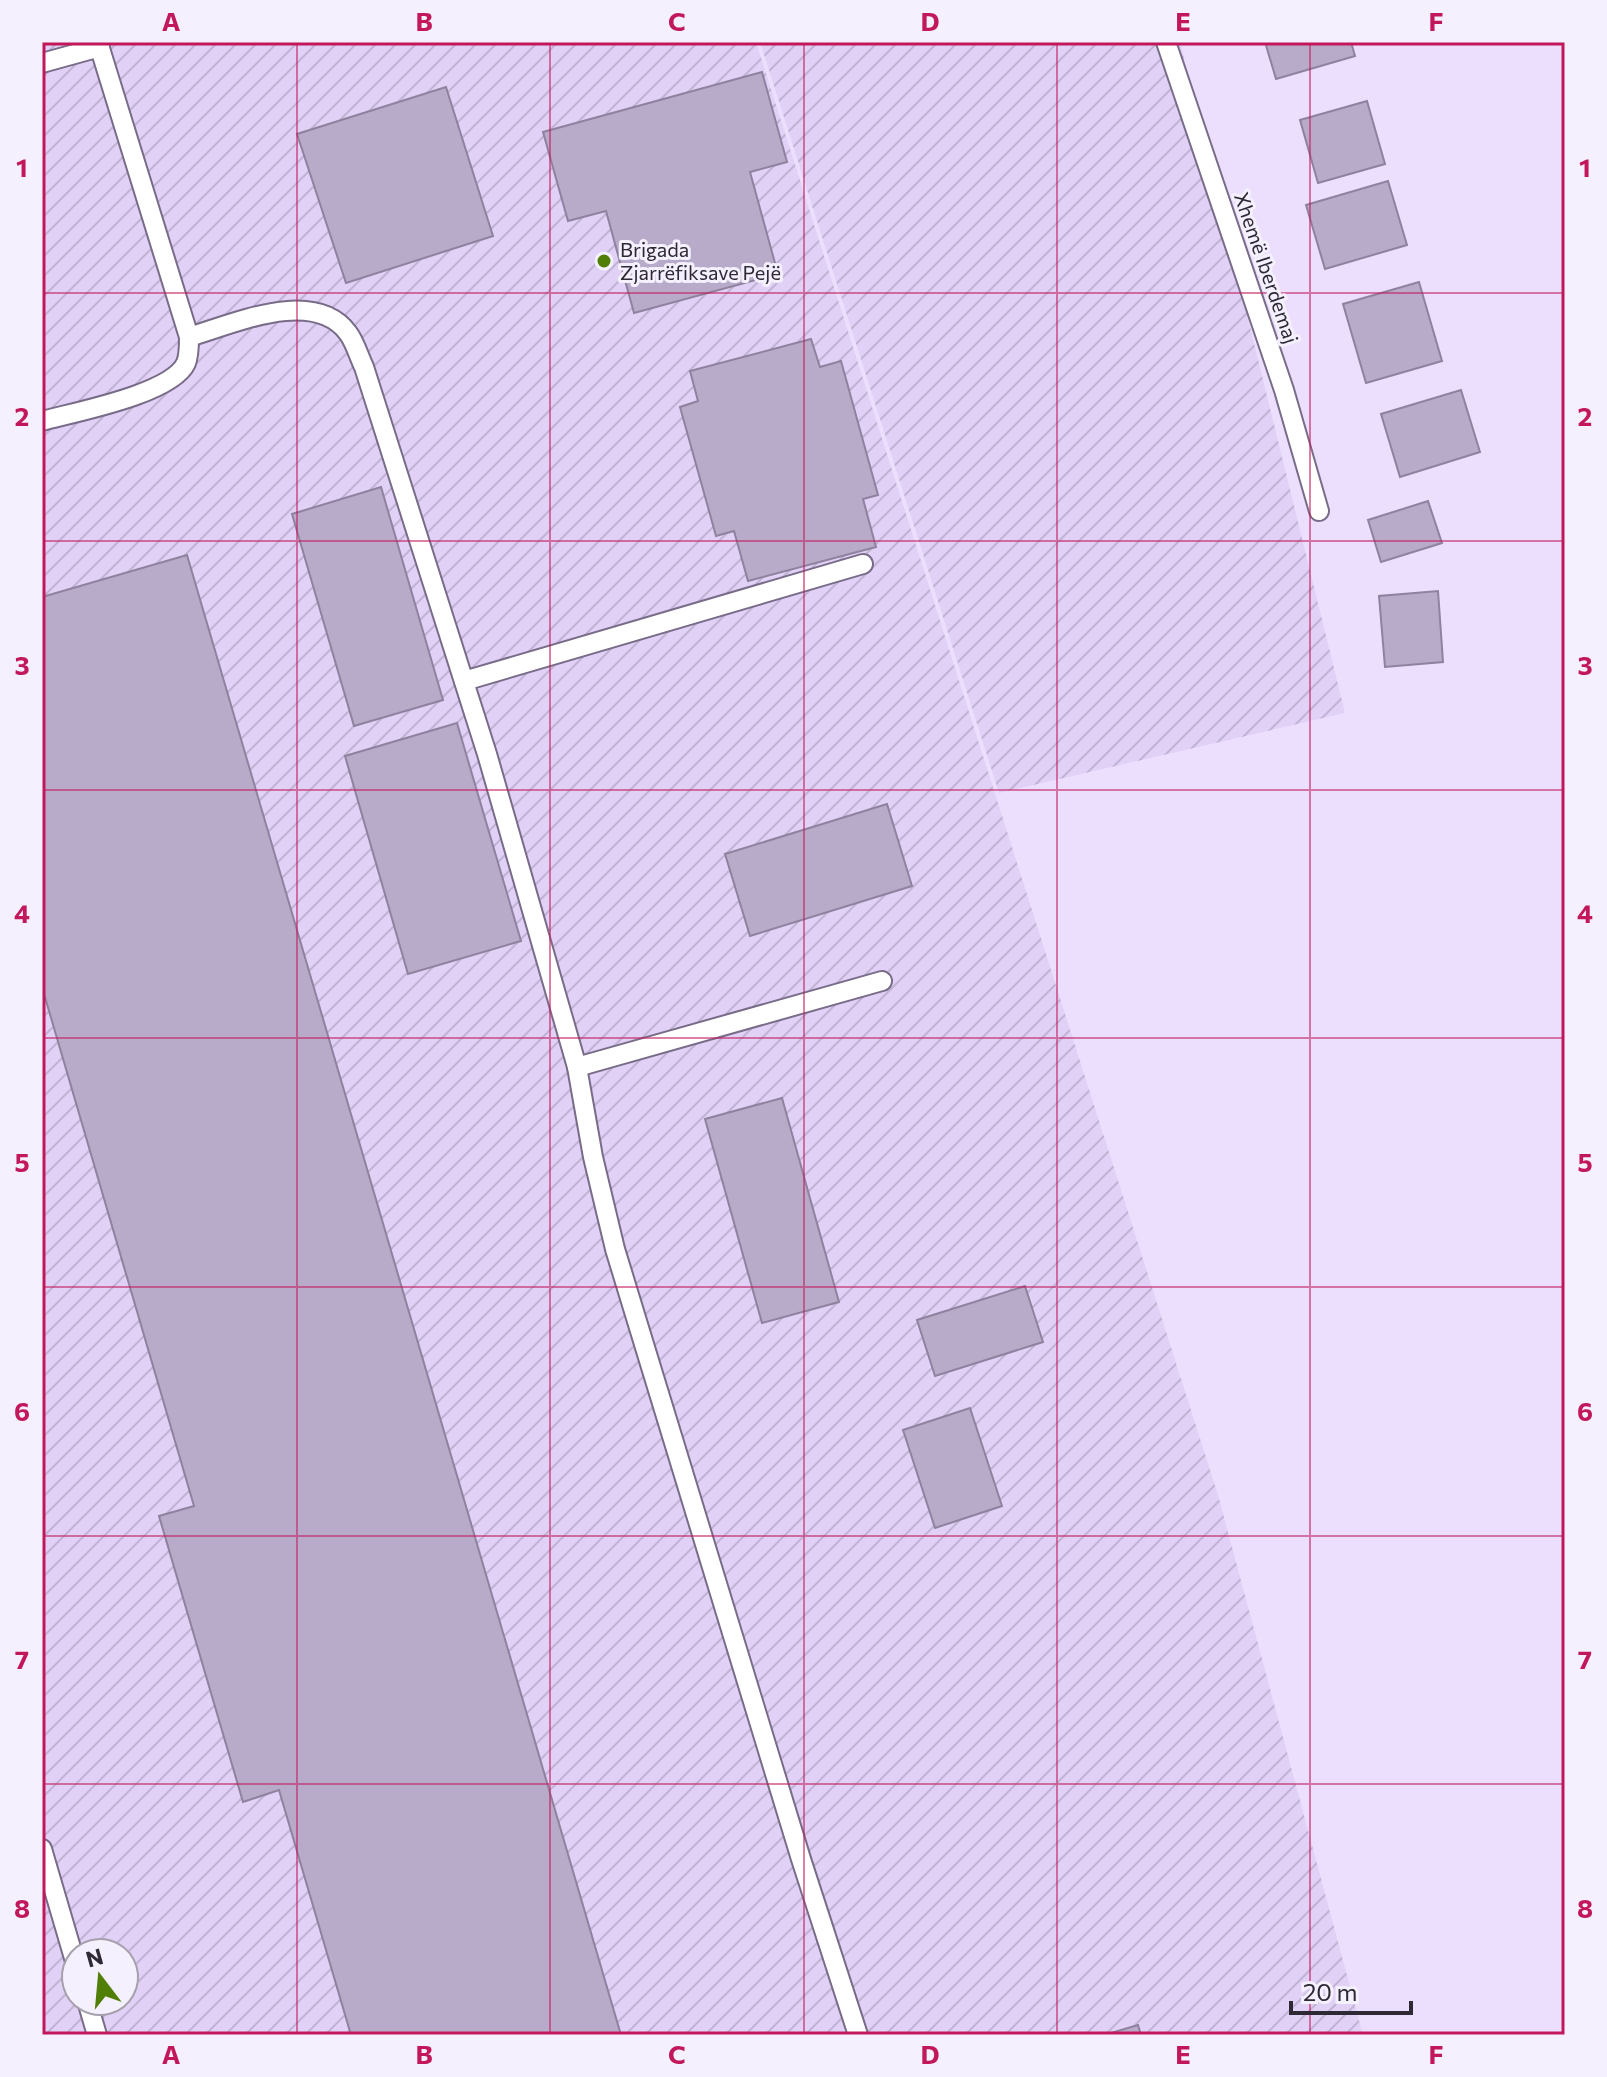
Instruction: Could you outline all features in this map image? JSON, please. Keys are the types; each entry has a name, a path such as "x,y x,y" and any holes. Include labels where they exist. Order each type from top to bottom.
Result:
{"lane":[{"name":"Xhemë Iberdemaj","path":"1166,42 1284,390 1319,511"},
{"path":"42,63 99,44 189,337 186,363 166,384 42,421"},
{"path":"189,337 294,309 325,315 348,333 364,367 464,681 577,1067 593,1157 615,1249 801,1859 858,2035"},
{"path":"464,681 863,564"},
{"path":"577,1067 882,981"},
{"path":"42,1849 68,1937"}],"shaded area":[{"path":"42,42 756,42 1218,1495 1363,2035 42,2035"},
{"path":"760,42 1180,42 1345,713 999,793"}],"building":[{"path":"1265,42 1351,42 1355,56 1276,79"},
{"path":"762,72 787,162 750,172 778,274 634,313 606,211 568,221 543,132"},
{"path":"446,87 493,236 346,283 297,134"},
{"path":"1367,101 1385,164 1318,183 1300,120"},
{"path":"1388,181 1407,245 1325,269 1306,205"},
{"path":"1419,282 1442,361 1366,383 1343,304"},
{"path":"811,339 820,367 841,361 878,495 863,499 876,547 748,581 734,531 716,536 680,407 698,401 690,371"},
{"path":"1461,390 1480,452 1400,477 1381,414"},
{"path":"381,487 443,700 354,726 292,514"},
{"path":"1428,501 1442,543 1381,562 1368,520"},
{"path":"187,555 621,2035 351,2035 279,1790 243,1802 159,1516 194,1506 42,987 42,597"},
{"path":"1438,591 1443,662 1385,667 1379,596"},
{"path":"457,723 521,941 408,974 345,756"},
{"path":"887,804 912,886 750,936 725,854"},
{"path":"782,1098 839,1302 762,1323 705,1119"},
{"path":"1025,1286 1043,1342 935,1376 917,1320"},
{"path":"970,1408 1002,1506 935,1528 903,1430"},
{"path":"1138,2025 1141,2035 1104,2035"}],"place":[{"name":"Brigada Zjarrëfiksave Pejë","path":"604,261"}]}
